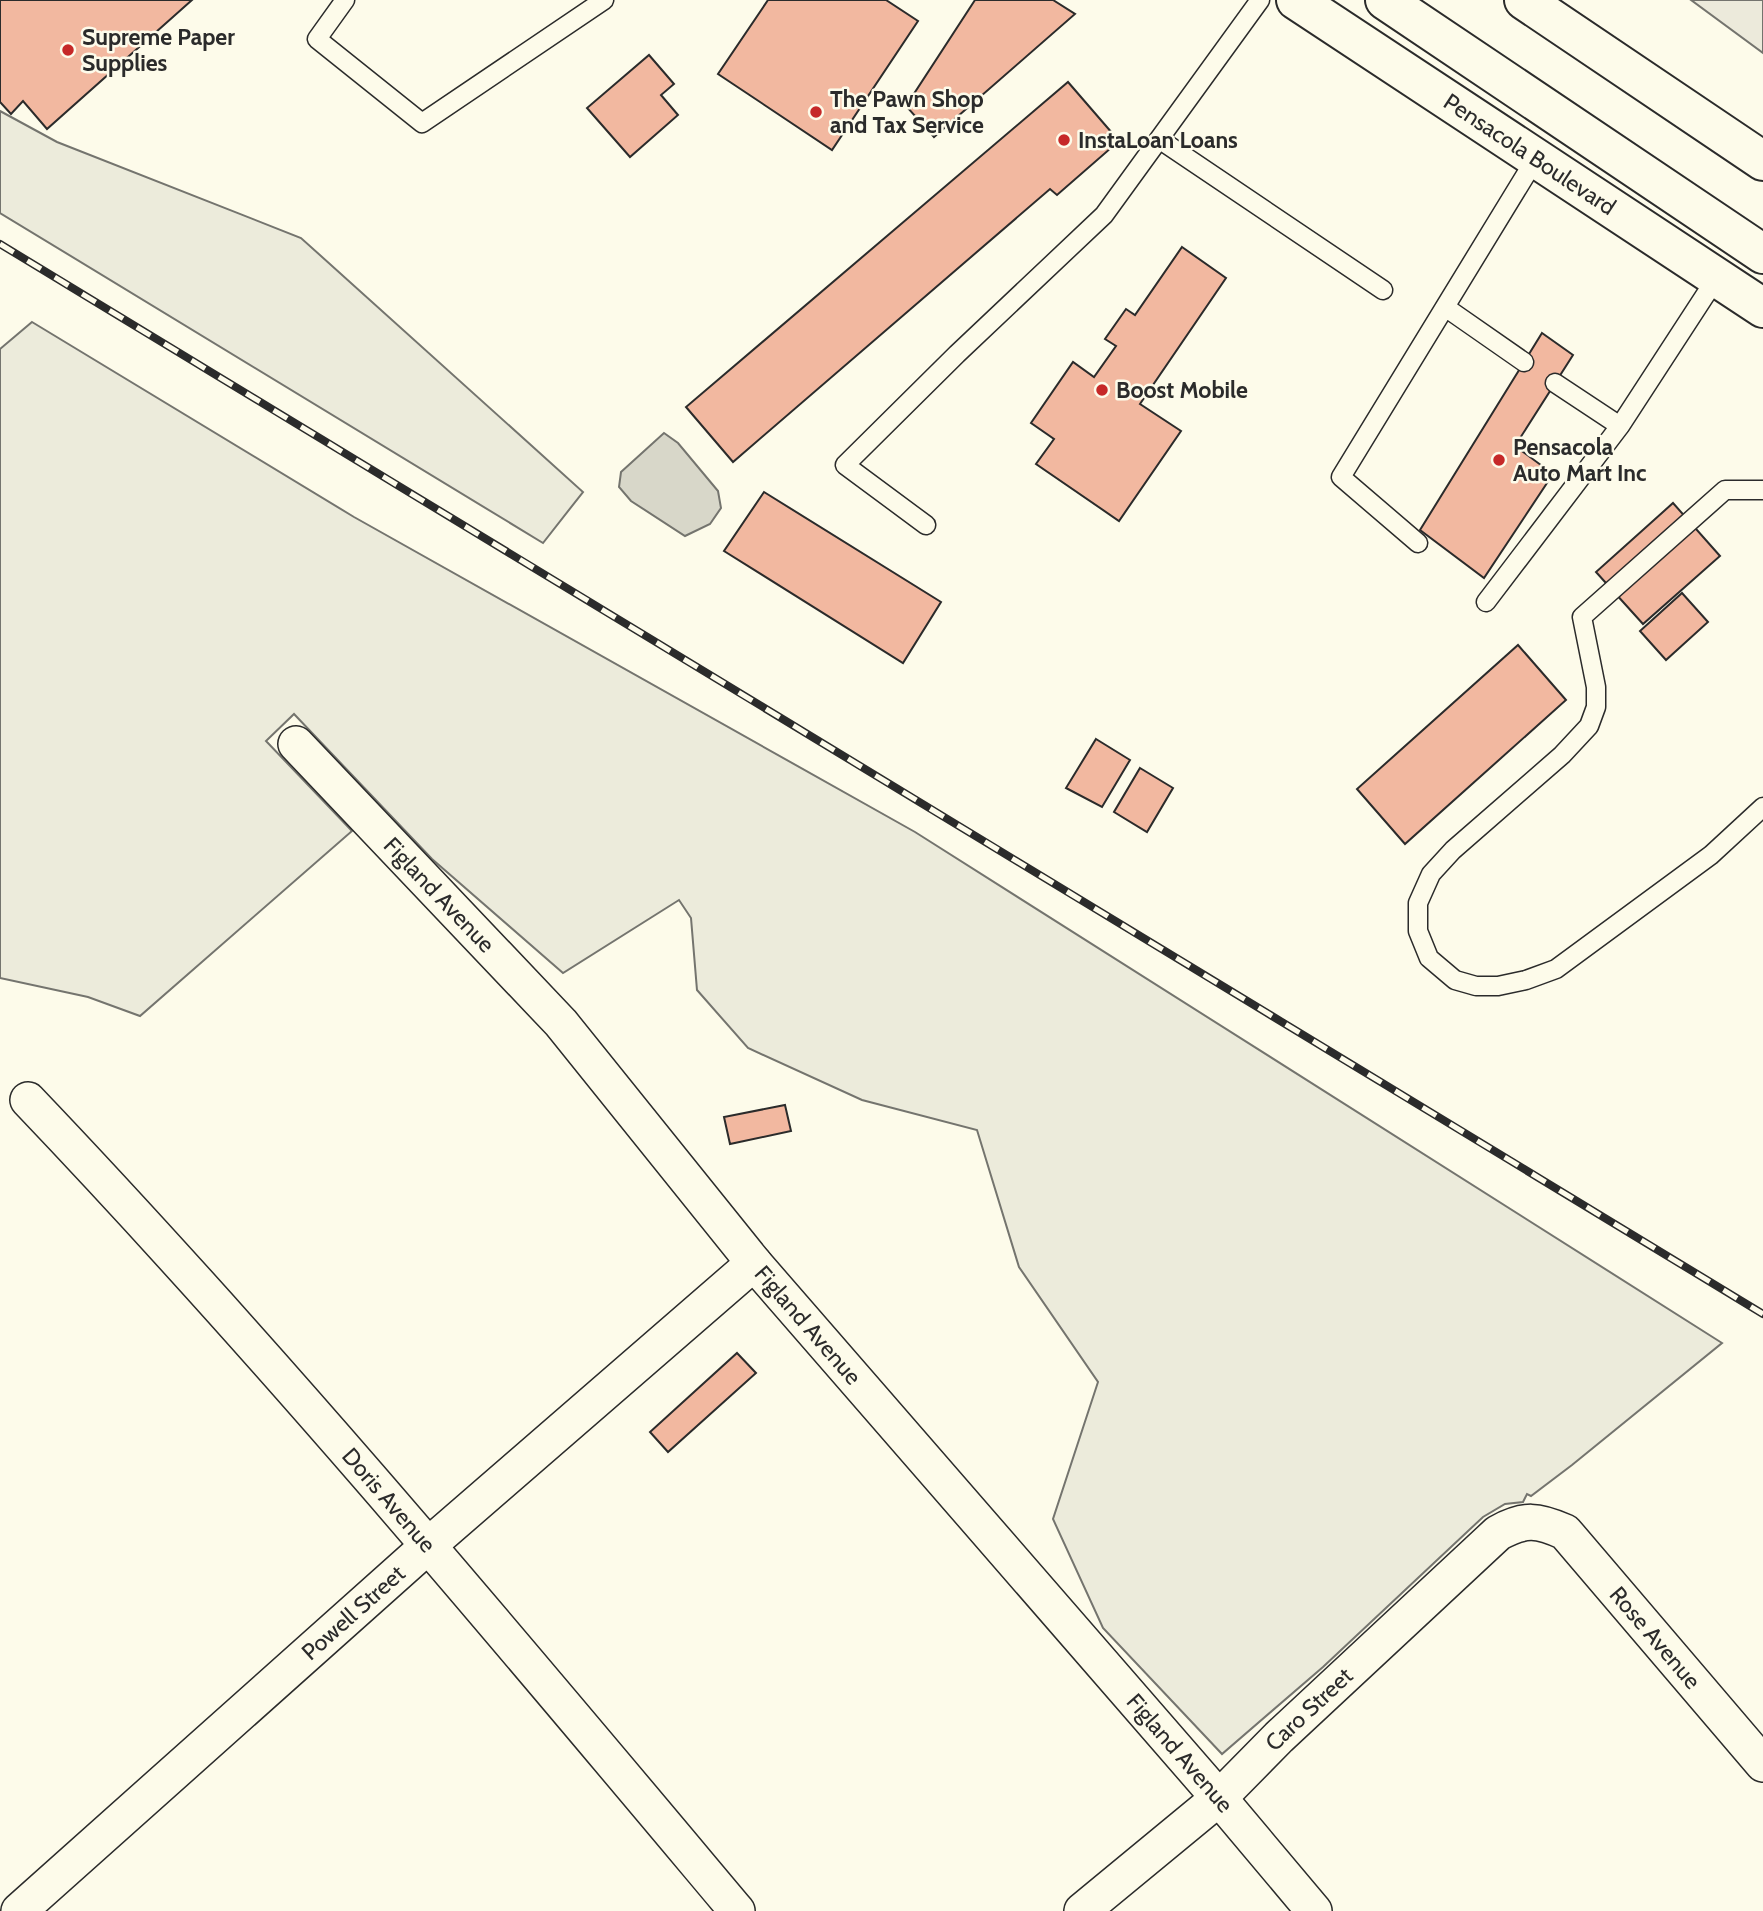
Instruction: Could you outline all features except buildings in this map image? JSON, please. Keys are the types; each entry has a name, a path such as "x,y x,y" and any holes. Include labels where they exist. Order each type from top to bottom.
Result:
{"highway":[{"name":"Pensacola Boulevard","path":"1296,0 1763,308"},
{"path":"1385,0 1763,254"},
{"path":"1524,0 1557,13 1763,161"}],"street":[{"name":"Figland Avenue","path":"296,744 561,1023 754,1263 1219,1797 1314,1911"},
{"name":"Doris Avenue","path":"28,1100 93,1167 430,1544 737,1911"},
{"name":"Powell Street","path":"19,1911 430,1544 754,1263"},
{"name":"Caro Street","path":"1082,1911 1219,1797 1279,1737 1498,1533 1516,1523 1541,1522"},
{"name":"Rose Avenue","path":"1541,1522 1565,1532 1763,1764"}],"lane":[{"path":"345,0 317,39 422,123 604,0"},
{"path":"926,525 845,465 1104,215 1260,0"},
{"path":"1159,139 1383,290"},
{"path":"1418,543 1341,477 1536,158"},
{"path":"1486,603 1620,426 1717,278"},
{"path":"1445,307 1524,362"},
{"path":"1555,383 1620,426"},
{"path":"1763,490 1725,490 1582,617 1596,687 1595,707 1589,726 1562,755 1453,850 1431,874 1418,904 1418,931 1429,958 1455,980 1476,986 1498,986 1526,980 1556,968 1711,855 1763,807"}],"shaded area":[{"path":"1691,0 1763,0 1763,53"},
{"path":"0,111 57,142 301,238 583,492 543,543 0,213"},
{"path":"32,322 354,517 915,832 1722,1343 1572,1465 1531,1496 1527,1494 1523,1502 1505,1504 1483,1517 1323,1667 1222,1754 1103,1628 1053,1519 1098,1382 1019,1267 977,1130 862,1100 748,1048 697,990 691,918 679,900 563,973 432,859 294,714 266,741 352,831 140,1016 88,997 0,978 0,349"},
{"path":"664,433 678,443 718,491 721,508 710,524 685,536 631,501 619,487 621,472"}],"railway":[{"path":"0,244 1763,1314"}],"place":[{"name":"Supreme Paper Supplies","path":"68,50"},
{"name":"The Pawn Shop and Tax Service","path":"816,112"},
{"name":"InstaLoan Loans","path":"1064,140"},
{"name":"Boost Mobile","path":"1102,390"},
{"name":"Pensacola Auto Mart Inc","path":"1499,460"}]}
